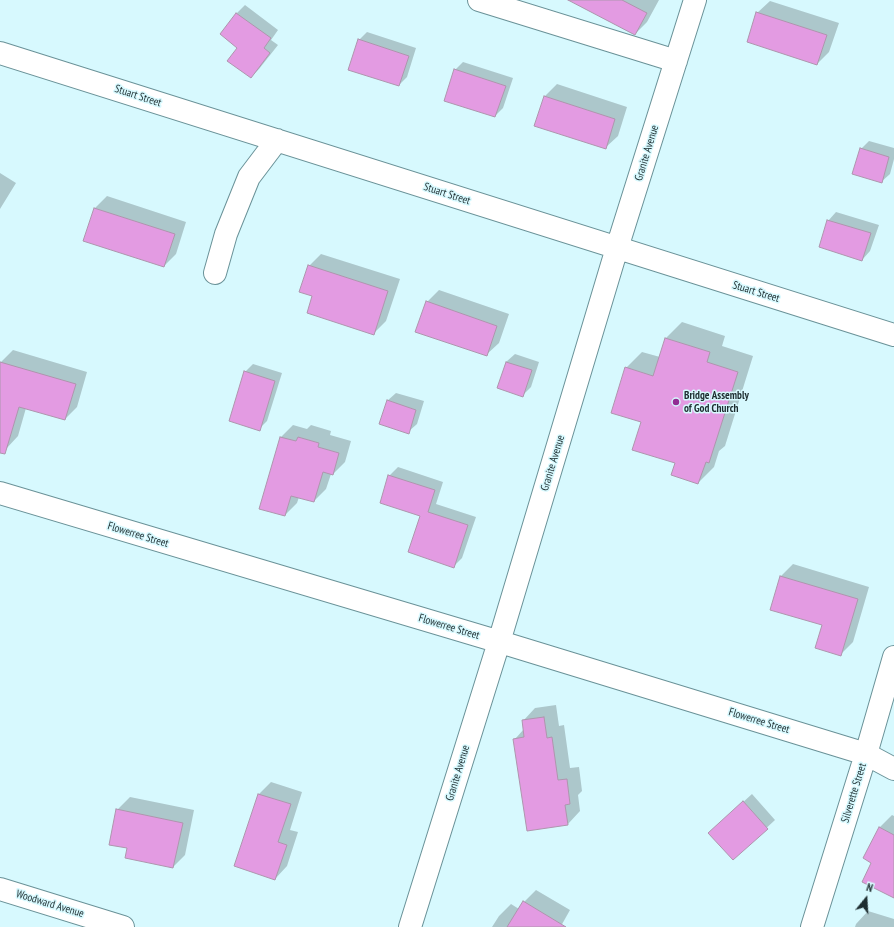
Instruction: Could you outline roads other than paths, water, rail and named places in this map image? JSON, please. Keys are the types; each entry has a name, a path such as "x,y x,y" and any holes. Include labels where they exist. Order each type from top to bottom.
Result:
{"street":[{"path":"479,0 676,62"},
{"name":"Granite Avenue","path":"410,927 499,642 617,248 695,0"},
{"name":"Stuart Street","path":"0,53 894,335"},
{"path":"215,273 226,234 249,177 277,140"},
{"name":"Flowerree Street","path":"0,493 499,642 866,754 894,769"},
{"name":"Silverette Street","path":"812,927 866,754 894,658"},
{"name":"Woodward Avenue","path":"0,889 123,927"}],"place":[{"name":"Bridge Assembly of God Church","path":"676,402"}]}
